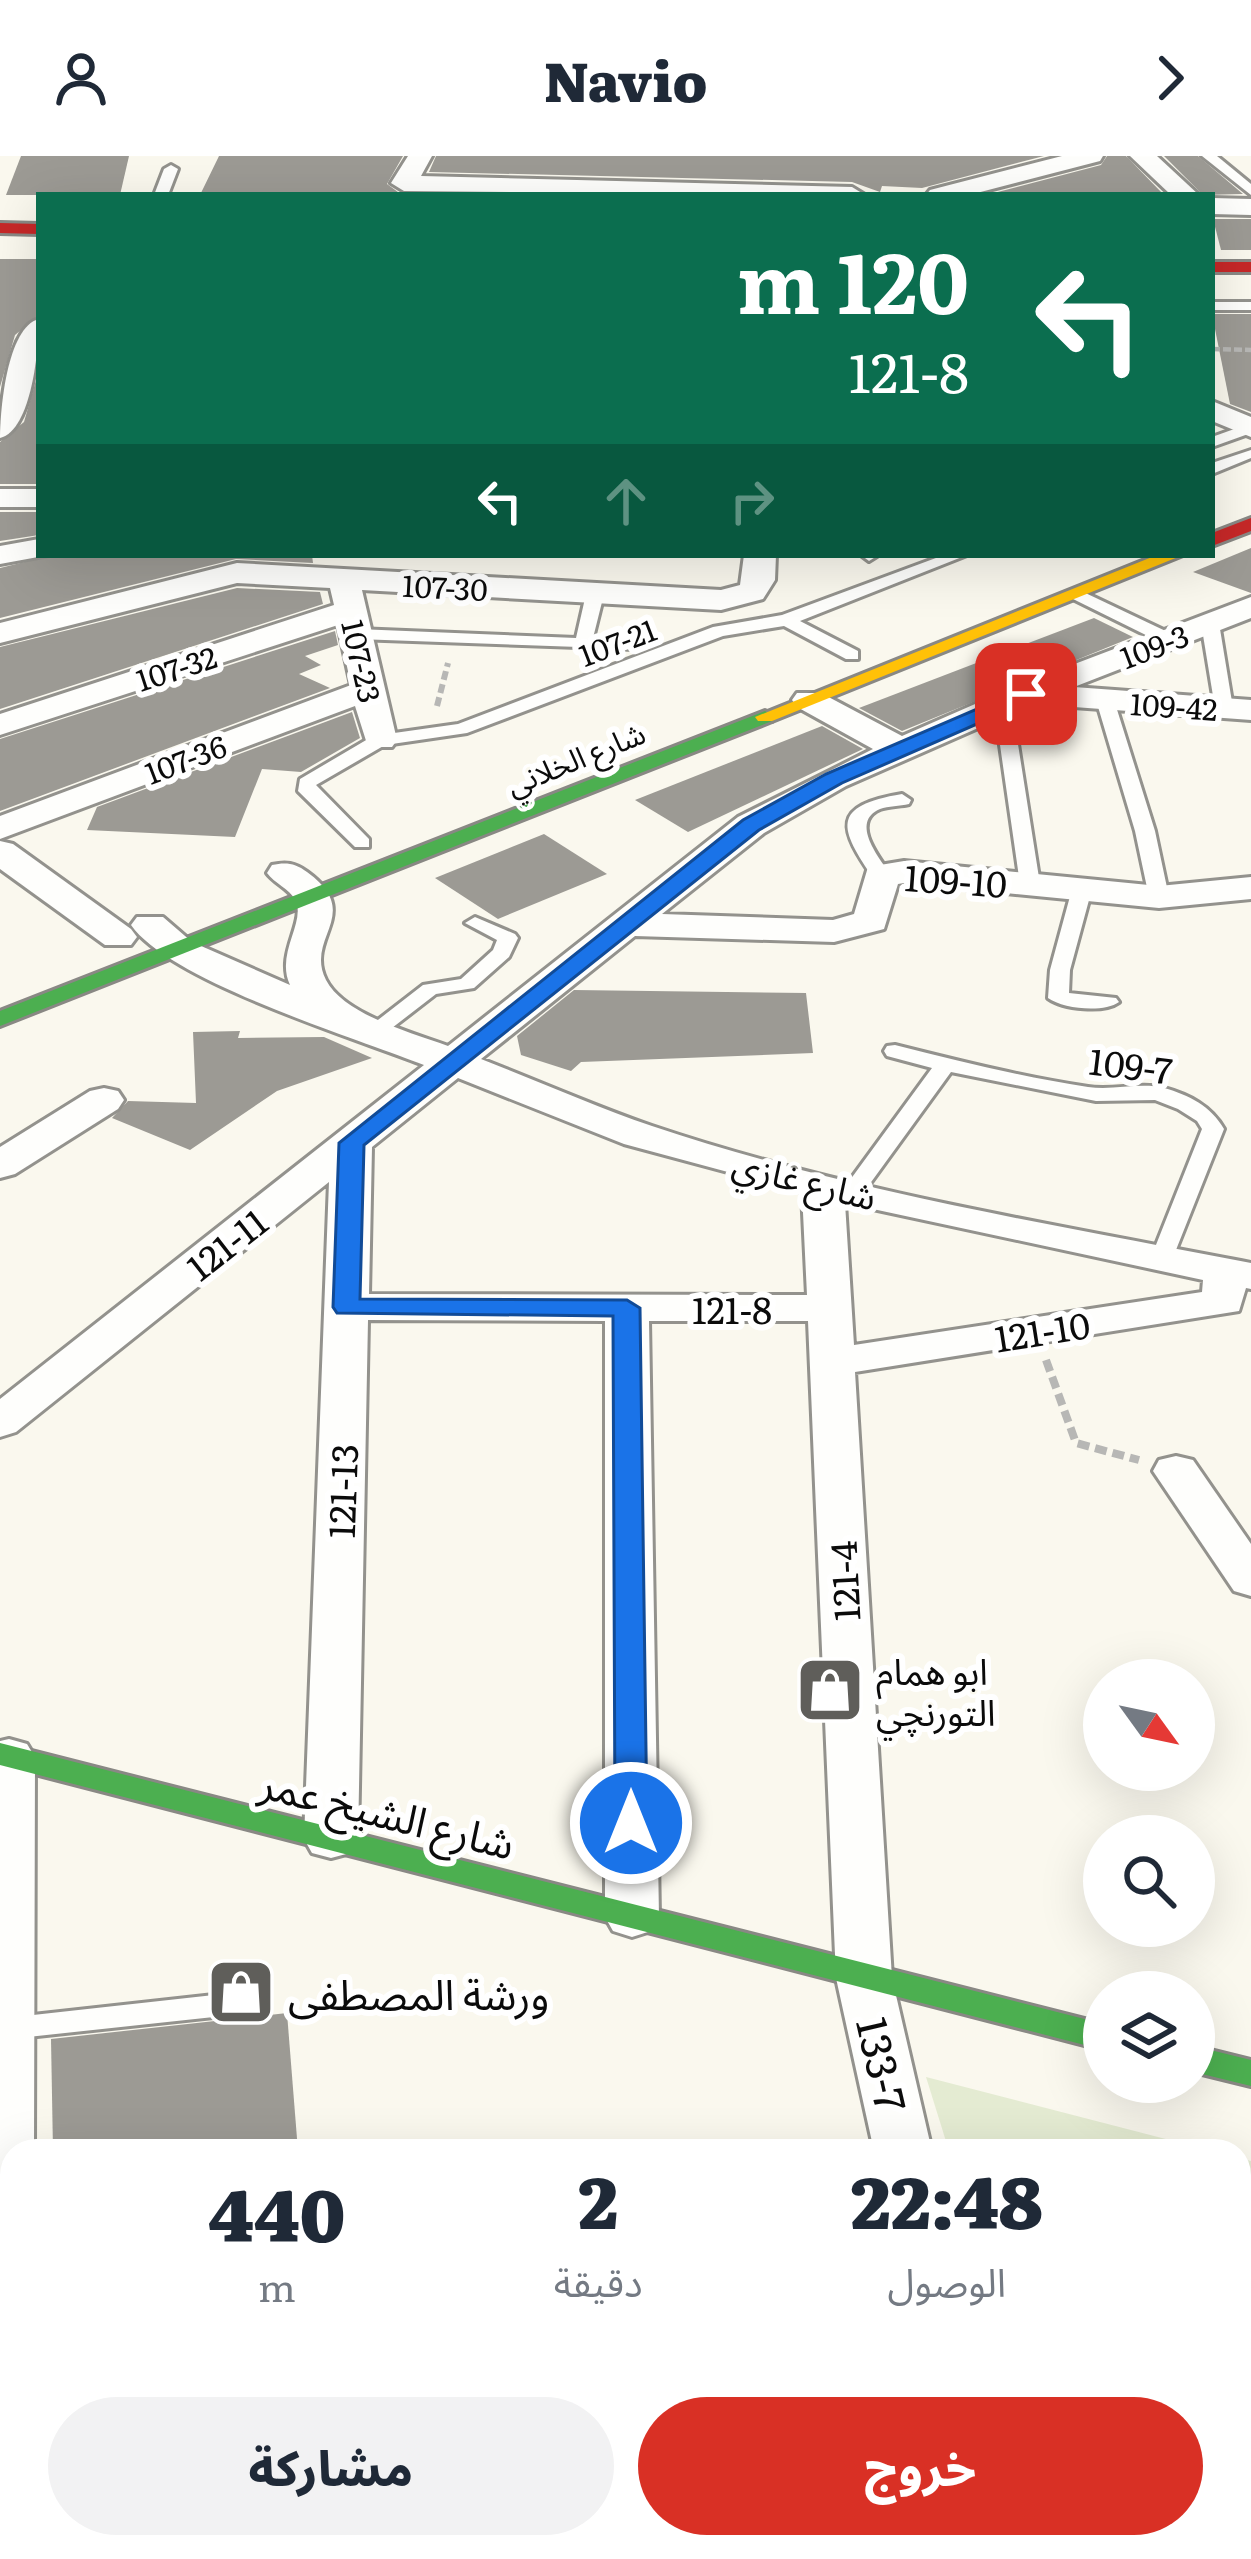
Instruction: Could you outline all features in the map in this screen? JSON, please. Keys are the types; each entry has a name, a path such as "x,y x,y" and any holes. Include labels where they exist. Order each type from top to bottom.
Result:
{"main road":[{"path":"0,217 36,218"},
{"path":"0,233 36,234"},
{"path":"1215,246 1251,247"},
{"path":"0,248 36,249"},
{"path":"1215,266 1251,267"},
{"path":"1215,514 1251,501"},
{"path":"1215,539 1251,524"},
{"name":"شارع الخلاني","path":"629,740 1102,558"},
{"name":"شارع الخلاني","path":"79,952 149,937 288,883 809,700 1167,558"},
{"name":"شارع الخلاني","path":"288,883 353,847"},
{"name":"شارع الخلاني","path":"0,1018 149,937 188,910"},
{"name":"شارع الشيخ عمر","path":"4,1755 1083,2032"},
{"path":"1215,2064 1251,2073"}],"street":[{"path":"419,156 404,183 561,192"},
{"path":"513,191 523,156"},
{"path":"659,192 671,156"},
{"path":"949,192 1044,162 1091,156"},
{"path":"1142,156 1183,192"},
{"path":"686,192 798,184 837,192"},
{"path":"1215,206 1251,206"},
{"path":"0,429 36,335"},
{"path":"1215,412 1250,434"},
{"path":"0,498 36,498"},
{"path":"0,555 36,549"},
{"name":"107-30","path":"0,633 228,564 351,608 462,571 595,594 721,600 752,592 759,580 760,558"},
{"name":"109-3","path":"452,1064 751,825 813,789 1026,694 1251,607"},
{"name":"107-23","path":"351,608 380,740"},
{"name":"107-32","path":"0,724 351,608"},
{"name":"107-36","path":"0,828 370,688"},
{"name":"109-42","path":"1026,694 1243,713"},
{"path":"809,700 902,750"},
{"name":"شارع غازي","path":"0,852 149,937 372,1034 638,1135 838,1188 1239,1274"},
{"name":"109-10","path":"626,924 858,928 871,921 881,874 904,872 1159,897 1251,888"},
{"name":"شارع غازي","path":"288,883 315,914 302,960 305,977 332,1009 372,1034"},
{"name":"121-11","path":"0,1422 452,1064"},
{"path":"0,1165 104,1100"},
{"name":"121-13","path":"331,1839 351,1143"},
{"name":"121-4","path":"838,1188 829,1308 864,1978"},
{"name":"121-10","path":"832,1362 1223,1301 1239,1274"},
{"name":"121-8","path":"346,1307 829,1308"},
{"path":"627,1308 632,1917"},
{"path":"1176,1471 1242,1554"},
{"path":"4,1755 4,2139"},
{"name":"133-7","path":"864,1978 900,2139"},
{"path":"0,2531 0,2559"}],"lane":[{"path":"1209,156 1251,191"},
{"path":"162,192 171,169"},
{"path":"1215,306 1251,307"},
{"path":"1215,441 1250,434"},
{"path":"1215,466 1250,434"},
{"name":"107-21","path":"353,847 307,791 311,778 380,740 461,729 719,631 786,620 951,558"},
{"path":"583,643 595,594"},
{"path":"1077,594 1168,640"},
{"path":"351,608 454,638 628,645"},
{"path":"786,620 852,655"},
{"path":"1210,623 1243,713"},
{"path":"1106,700 1145,831 1159,897"},
{"path":"990,710 1007,738 1030,884"},
{"path":"881,874 856,838 859,817 871,806 902,800"},
{"path":"1082,889 1060,970 1058,998 1109,1002"},
{"path":"372,1034 430,989 467,984 490,967 508,938 475,923"},
{"name":"109-7","path":"895,1051 992,1077 1096,1095 1157,1093 1206,1117 1213,1129 1162,1260"},
{"path":"838,1188 946,1064"},
{"path":"3,2031 223,2005"}],"path":[{"path":"1215,349 1251,350"},
{"path":"436,707 454,638"},
{"path":"1036,1331 1076,1443 1176,1471"}],"green space":[{"path":"926,2077 1166,2139 945,2139"}],"building":[{"path":"21,156 129,156 121,192 6,195"},
{"path":"219,156 403,156 387,184 398,192 201,192"},
{"path":"436,156 1044,156 922,188 882,186 880,192 852,182 429,172"},
{"path":"1107,156 1126,156 1161,192 998,192 1101,165"},
{"path":"1164,156 1198,156 1243,194 1200,192"},
{"path":"1215,219 1251,219 1251,250 1221,250"},
{"path":"0,259 36,259 36,318 15,335 0,387"},
{"path":"1215,314 1251,314 1251,412 1230,404"},
{"path":"36,380 36,484 0,484 0,442 24,422"},
{"path":"0,512 36,512 36,535 0,541"},
{"path":"1251,548 1251,593 1193,572"},
{"path":"41,558 312,558 313,563 236,559 0,618 0,568"},
{"path":"237,588 320,592 323,604 0,709 0,647"},
{"path":"1094,618 1133,637 902,731 859,708"},
{"path":"335,631 338,645 305,656 321,665 299,674 330,688 0,811 0,739"},
{"path":"352,712 360,738 301,772 262,769 235,837 87,830 97,807"},
{"path":"822,726 863,749 688,832 635,800"},
{"path":"544,834 607,874 498,919 435,878"},
{"path":"574,990 806,993 813,1053 581,1062 571,1071 521,1055 517,1036"},
{"path":"240,1031 238,1038 324,1037 372,1058 277,1091 190,1150 112,1118 128,1101 196,1103 193,1032"},
{"path":"287,2013 297,2139 53,2139 51,2039"}],"traffic: fast":[{"path":"0,1019 765,717"},
{"path":"0,1754 1083,2032"},
{"path":"1215,2064 1251,2073"}],"traffic: slow":[{"path":"765,717 1166,558"}],"traffic: jam":[{"path":"0,228 36,229"},
{"path":"1215,267 1251,267"},
{"path":"1215,539 1251,524"}],"place":[{"name":"ابو همام التورنچي","path":"830,1690"},
{"name":"ورشة المصطفى","path":"241,1992"}],"route":[{"path":"631,1823 627,1308 346,1307 351,1143 751,825 834,779 1026,694"}]}
